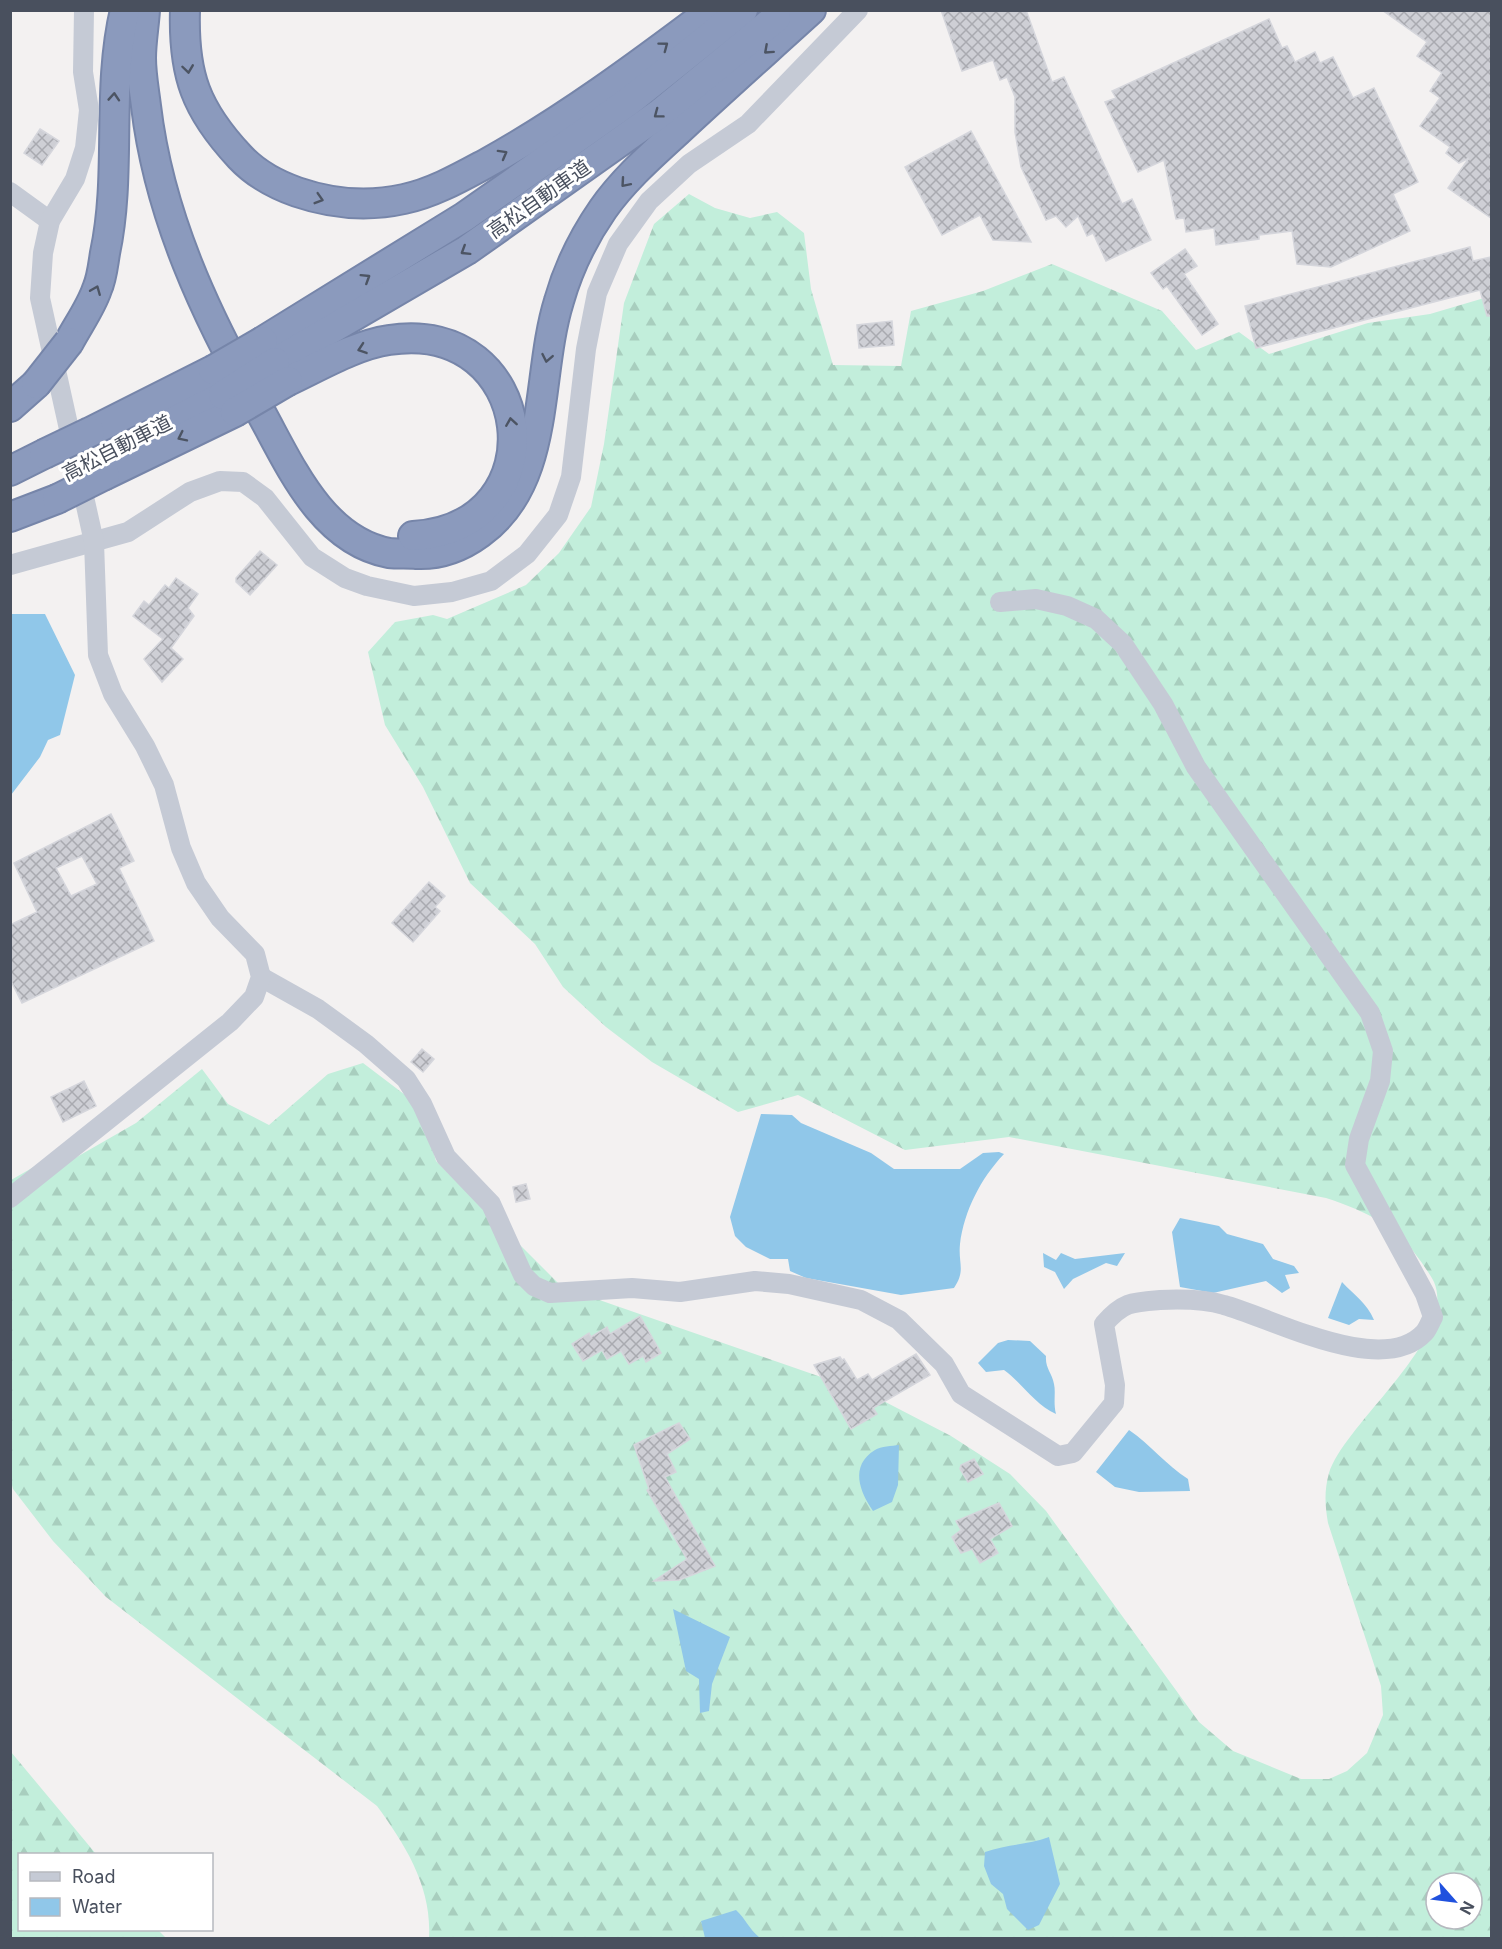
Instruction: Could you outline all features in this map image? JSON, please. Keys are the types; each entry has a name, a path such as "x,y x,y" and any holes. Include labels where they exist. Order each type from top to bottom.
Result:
{"highway":[{"path":"10,407 36,384 69,342 98,289 115,189 113,112 117,42 125,10"},
{"path":"145,10 141,60 152,145 167,207 185,259 224,348 299,481 326,518 352,538 388,553 426,554 461,547 497,521 523,484 535,440 545,364 559,300 578,252 604,208 638,168 811,10"},
{"path":"10,517 52,478 224,392 275,361 344,355 388,340 427,338 460,348 489,370 506,396 513,428 512,462 496,497 468,522 435,535 399,537 367,527 334,500 308,465 228,320 195,241 161,107 158,39 162,10"},
{"path":"185,10 184,38 190,81 214,130 248,166 283,187 325,202 362,204 405,199 441,186 507,152 619,80 711,10"},
{"name":"高松自動車道","path":"275,361 464,217 628,102 743,10"},
{"name":"高松自動車道","path":"275,361 467,250 658,114 784,10"},
{"path":"224,392 275,361"},
{"name":"高松自動車道","path":"10,502 52,478 224,392"},
{"name":"高松自動車道","path":"10,471 52,478"}],"street":[{"path":"10,1198 230,1022 254,997 261,977 255,954 220,918 196,884 181,848 164,785 109,684 98,655 94,542 40,298 43,253 50,220 75,179 86,148 89,111 83,72 84,10"},
{"path":"10,566 128,532 190,492 220,481 243,483 265,498 312,557 345,578 367,586 414,596 452,592 491,581 527,554 558,515 571,477 586,350 597,294 618,244 649,201 688,164 747,124 858,10"},
{"path":"10,192 50,220"},
{"path":"261,977 318,1009 366,1044 406,1079 422,1104 446,1157 491,1204 523,1275 534,1286 550,1293 632,1288 680,1292 755,1281 789,1284 861,1300 899,1320 945,1364 961,1394 1058,1456 1073,1453 1114,1403 1115,1385 1104,1324 1118,1308 1132,1302 1179,1299 1222,1304 1329,1343 1374,1350 1404,1346 1423,1333 1433,1317 1425,1294 1355,1165 1359,1138 1380,1081 1383,1051 1370,1013 1196,767 1162,704 1123,644 1095,619 1067,606 1036,600 1000,602"}],"green space":[{"path":"689,194 715,208 750,218 777,212 804,233 811,289 833,365 901,366 911,311 983,291 1052,264 1162,311 1196,350 1239,332 1269,354 1368,323 1430,314 1491,296 1491,1938 429,1938 429,1919 422,1884 398,1836 377,1806 106,1597 53,1541 13,1489 11,1481 11,1180 46,1160 75,1158 136,1123 202,1069 228,1104 269,1125 328,1074 363,1063 421,1107 436,1161 562,1287 870,1394 951,1436 1010,1474 1046,1511 1199,1722 1233,1751 1301,1779 1329,1779 1347,1771 1367,1753 1383,1715 1381,1686 1328,1523 1326,1492 1329,1473 1339,1453 1416,1354 1430,1328 1437,1304 1434,1282 1402,1239 1391,1229 1368,1215 1326,1198 1009,1137 905,1150 798,1095 738,1112 652,1062 606,1027 563,987 535,944 470,883 423,787 385,725 368,652 395,622 433,615 447,619 526,585 559,553 591,507 604,444 624,303 654,224"},
{"path":"11,1752 95,1853 18,1853 18,1931 159,1931 166,1938 11,1938"}],"water":[{"path":"11,614 45,614 75,675 60,735 48,740 40,757 11,795"},
{"path":"761,1114 792,1115 801,1123 871,1153 894,1169 960,1169 983,1153 1004,1154 981,1184 965,1219 960,1244 960,1276 954,1288 901,1295 806,1278 790,1271 788,1259 770,1259 746,1247 735,1236 730,1217"},
{"path":"1180,1218 1219,1226 1227,1234 1263,1244 1273,1259 1294,1266 1299,1273 1285,1275 1290,1288 1282,1293 1266,1281 1213,1293 1180,1287 1172,1232"},
{"path":"1043,1253 1056,1260 1061,1253 1075,1259 1125,1253 1117,1266 1106,1263 1073,1279 1064,1289 1055,1272 1044,1267"},
{"path":"1342,1282 1364,1304 1374,1320 1359,1319 1349,1325 1328,1318"},
{"path":"1008,1340 1030,1341 1046,1356 1054,1384 1056,1414 1035,1400 1004,1370 986,1372 978,1363 998,1343"},
{"path":"1129,1430 1188,1479 1190,1491 1139,1492 1115,1487 1096,1472"},
{"path":"899,1445 898,1485 892,1502 873,1511 861,1488 859,1479 862,1464 867,1456 877,1449"},
{"path":"673,1609 730,1637 712,1684 709,1711 700,1713 699,1679 686,1671"},
{"path":"1049,1837 1060,1884 1039,1925 1028,1930 1007,1909 1003,1894 991,1884 984,1866 985,1852"},
{"path":"736,1910 760,1938 705,1938 701,1921"}],"building":[{"path":"941,10 1026,10 1052,82 1064,77 1122,204 1132,199 1151,240 1106,261 1093,233 1087,236 1078,216 1066,227 1056,216 1046,220 1021,167 1015,132 1015,97 1007,77 1000,80 993,60 962,71"},
{"path":"1382,10 1491,10 1491,218 1448,188 1469,158 1459,163 1446,153 1450,147 1420,126 1440,98 1430,91 1442,73 1417,56 1427,42"},
{"path":"1269,19 1282,48 1287,46 1295,62 1315,52 1320,63 1333,57 1353,98 1374,88 1418,182 1393,194 1410,231 1331,267 1297,264 1292,231 1259,235 1259,239 1216,245 1214,228 1186,232 1184,218 1176,219 1164,160 1138,172 1105,102 1116,98 1112,91"},
{"path":"40,129 59,141 42,165 24,153"},
{"path":"971,131 1031,242 993,240 980,215 942,235 905,167"},
{"path":"1470,247 1473,261 1491,257 1491,316 1487,316 1480,290 1256,348 1245,306"},
{"path":"1185,249 1197,266 1184,274 1218,324 1202,335 1167,286 1163,289 1151,273"},
{"path":"892,321 894,345 859,348 857,325"},
{"path":"260,551 277,565 250,595 236,582 236,578"},
{"path":"176,578 198,594 188,608 194,616 171,648 183,659 162,682 144,659 163,639 133,616 144,601 149,605 165,585 169,588"},
{"path":"111,814 134,861 119,868 154,941 22,1003 10,979 10,925 37,912 14,863","holes":["82,856 97,884 71,896 56,868"]},
{"path":"429,882 445,896 435,907 440,911 413,942 392,923"},
{"path":"422,1049 434,1059 423,1072 411,1062"},
{"path":"84,1081 96,1106 63,1122 51,1097"},
{"path":"526,1184 530,1199 516,1202 513,1187"},
{"path":"640,1316 661,1353 646,1362 643,1356 629,1364 621,1351 607,1359 602,1350 583,1361 572,1344 589,1333 591,1337 607,1327 610,1334"},
{"path":"916,1354 930,1375 873,1408 877,1414 851,1429 814,1365 840,1357 844,1359 857,1380 868,1374 872,1380"},
{"path":"679,1423 690,1439 667,1454 676,1472 665,1477 715,1566 679,1580 654,1581 687,1559 647,1490 649,1489 634,1445"},
{"path":"974,1459 983,1474 968,1482 960,1469 961,1465"},
{"path":"999,1503 1012,1526 990,1539 998,1553 980,1563 972,1549 961,1553 952,1537 961,1530 956,1521"}]}
